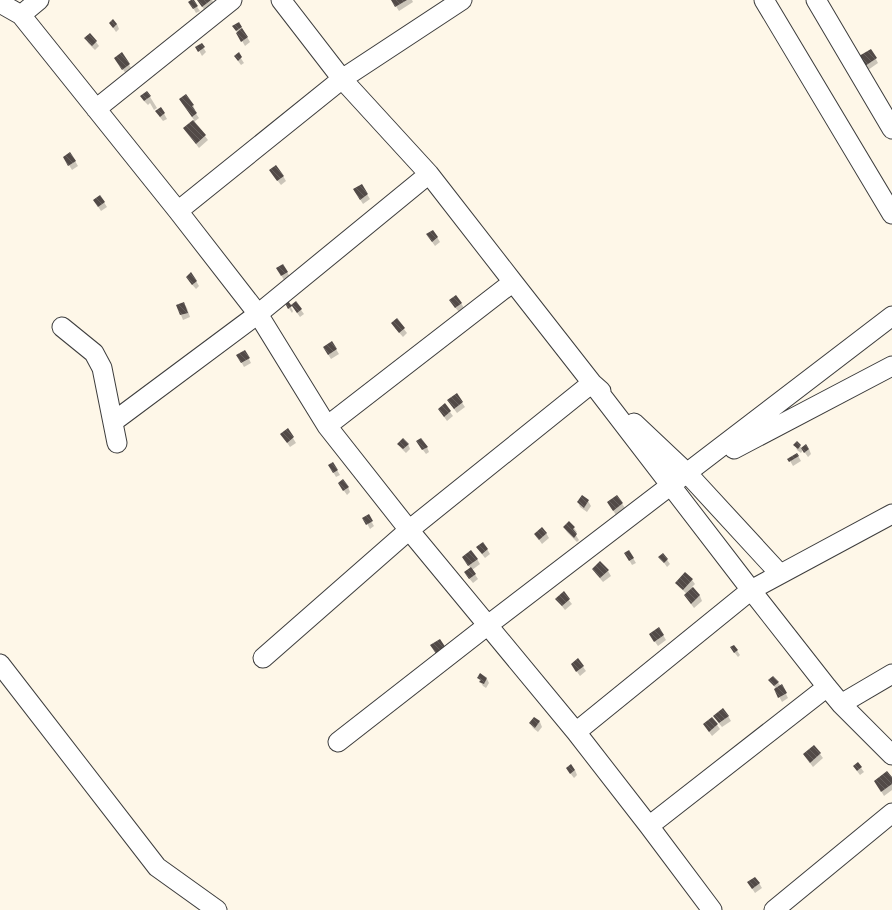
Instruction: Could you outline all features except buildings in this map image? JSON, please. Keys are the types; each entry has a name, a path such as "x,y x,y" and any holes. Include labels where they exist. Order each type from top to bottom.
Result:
{"street":[{"path":"21,16 39,0"},
{"path":"96,109 232,0"},
{"path":"281,0 342,79 429,174 592,383 750,590 827,687 841,704 892,755"},
{"path":"178,211 342,79 462,0"},
{"path":"764,0 892,214"},
{"path":"816,0 892,129"},
{"path":"0,3 21,16 178,211 258,314 327,426 409,530 576,732 712,910"},
{"path":"113,422 258,314 429,174"},
{"path":"327,426 513,282"},
{"path":"338,742 488,625 892,316"},
{"path":"62,327 94,353 102,368 117,443"},
{"path":"687,473 892,366"},
{"path":"592,383 687,473 780,574"},
{"path":"263,658 409,530 592,383"},
{"path":"576,732 750,590 892,514"},
{"path":"0,664 157,867 217,910"},
{"path":"841,704 892,674"},
{"path":"649,826 827,687"},
{"path":"774,910 892,813"}]}
